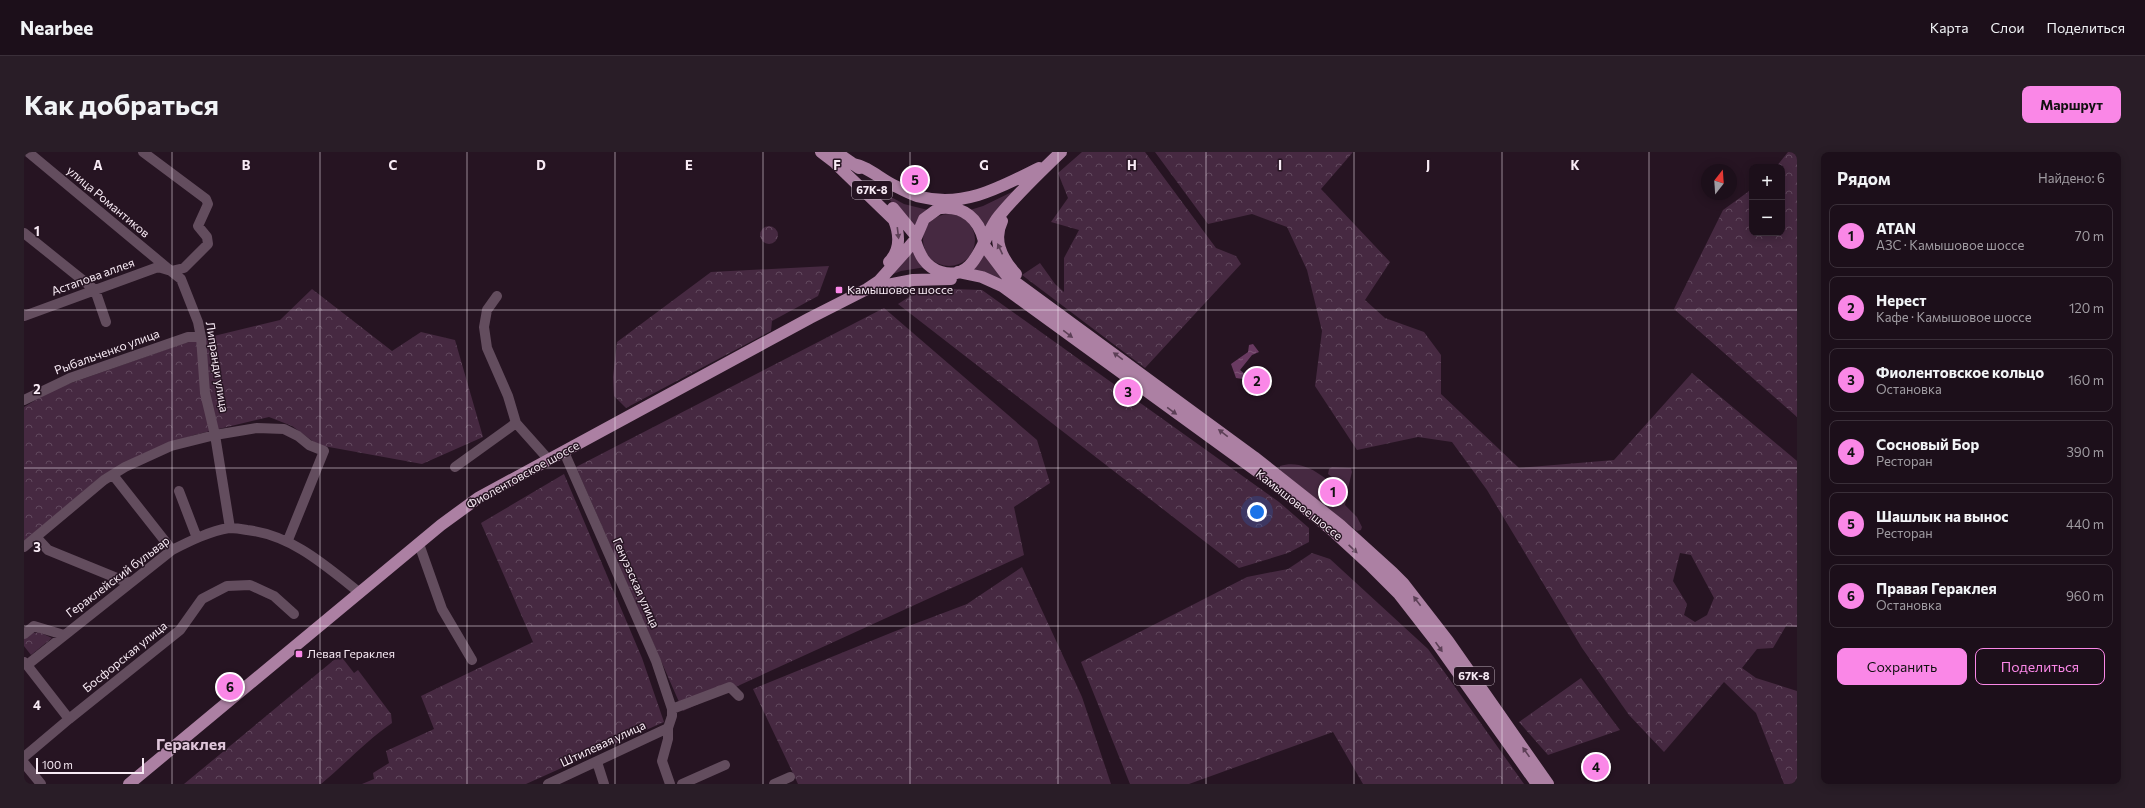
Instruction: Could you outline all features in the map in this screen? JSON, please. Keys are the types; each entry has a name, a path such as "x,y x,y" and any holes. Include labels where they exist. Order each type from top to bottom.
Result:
{"main road":[{"name":"67К-8","path":"821,152 853,164 885,187 907,200 939,208 960,209 978,224 983,242 1007,276 1030,293"},
{"path":"958,272 970,266 976,258 983,242 998,217 1032,179 1061,152"},
{"name":"67К-8","path":"836,158 888,202 915,238 924,261 940,272 948,274 958,272"},
{"path":"836,158 894,220 898,230 898,244 891,260 878,273 841,303"},
{"path":"853,164 863,166 890,184 920,197 944,201 970,198 1008,183 1050,162"},
{"path":"960,209 984,202 1032,179"},
{"path":"1024,188 1016,204 1003,218 997,230 996,239 998,247 1010,268 1030,293"},
{"path":"915,238 924,219 939,208"},
{"name":"Фиолентовское шоссе","path":"129,784 419,544 478,498 867,289 880,281 915,238"},
{"name":"Фиолентовское шоссе","path":"880,281 914,274 940,272"},
{"name":"Камышовое шоссе","path":"958,272 982,278 1002,286 1280,488 1332,530 1399,594 1434,639 1537,784"},
{"path":"867,289 913,280 942,278 980,283 1010,298 1034,314 1046,318"},
{"name":"Камышовое шоссе","path":"1030,293 1254,457 1340,525 1393,573 1403,583 1452,646 1548,784"}],"street":[{"name":"улица Романтиков","path":"28,152 172,272"},
{"path":"143,152 206,198 208,204 198,226 206,237 208,244 184,268 172,272"},
{"path":"26,237 94,290 106,322"},
{"name":"Астапова аллея","path":"24,316 158,267 172,272"},
{"name":"Липранди улица","path":"172,272 181,279 198,322 201,337 205,393 216,435 230,528"},
{"path":"497,296 487,310 484,327 487,348 508,396 516,423 549,460"},
{"name":"Рыбальченко улица","path":"24,400 70,378 188,337 201,337"},
{"path":"455,467 516,423"},
{"path":"24,547 104,480 113,475 171,446 216,435 257,428 284,429 298,436 309,445 324,451 288,540"},
{"name":"Генуэзская улица","path":"564,452 656,661 672,709"},
{"path":"113,475 172,550"},
{"path":"179,491 196,538"},
{"name":"Гераклейский бульвар","path":"25,664 64,636 172,550 196,538 230,528 259,531 288,540 323,564 360,593"},
{"path":"36,537 48,550 129,583"},
{"path":"419,544 442,609 472,660"},
{"name":"Босфорская улица","path":"24,757 180,630 202,599 227,586 250,586 274,596 294,614"},
{"name":"Гераклейский бульвар","path":"24,634 34,626 64,636"},
{"path":"25,664 69,719"},
{"path":"670,784 662,761 668,739 668,728 672,716 672,709 730,687 739,696"},
{"name":"Штилевая улица","path":"548,784 668,728"},
{"path":"596,762 604,784"},
{"path":"24,763 41,784"},
{"path":"682,784 725,765"},
{"path":"774,784 790,777"}],"green space":[{"path":"1082,152 1145,152 1216,248 1236,256 1241,264 1145,368 1022,275 1040,263 1055,284 1064,292 1064,258 1079,230 1051,222 1068,198 1058,173"},
{"path":"1155,152 1353,152 1321,189 1390,262 1365,300 1385,318 1424,332 1441,355 1441,394 1519,468 1614,460 1692,373 1797,461 1797,627 1786,626 1773,648 1757,649 1742,668 1756,678 1797,691 1797,784 1784,784 1756,713 1724,682 1664,752 1629,715 1582,648 1487,490 1452,442 1418,437 1357,450 1315,386 1322,331 1307,270 1287,227 1252,214 1208,224","holes":["1680,553 1691,555 1714,598 1707,615 1695,622 1684,615 1687,604 1673,581"]},
{"path":"1788,152 1797,152 1797,417 1674,309 1723,210 1749,191 1749,236 1785,236 1785,164 1778,164"},
{"path":"1018,189 986,234 970,210 983,206"},
{"path":"891,197 904,204 928,210 914,229 889,199"},
{"path":"944,214 954,214 963,218 971,226 975,235 975,245 971,254 963,262 954,266 944,266 935,262 927,254 923,245 923,235 927,226 935,218"},
{"path":"769,226 775,229 778,235 775,241 769,244 763,241 760,235 763,229"},
{"path":"913,247 926,267 901,271 891,275"},
{"path":"983,252 1012,285 970,270"},
{"path":"829,266 818,296 772,321 771,331 626,408 614,396 613,377 617,342 711,272"},
{"path":"923,288 982,290 1279,502 1309,528 1309,542 1288,553 1239,568 898,304"},
{"path":"312,289 392,351 421,332 455,340 483,437 422,464 318,445 292,426 269,417 194,435 151,450 103,475 24,541 24,407 54,389 185,343 280,320"},
{"path":"884,308 1037,440 1050,483 1014,507 1024,555 683,711 576,467"},
{"path":"1289,464 1298,465 1324,477 1344,497 1346,501 1345,505 1357,517 1362,527 1361,530 1357,531 1280,470 1280,466"},
{"path":"1332,467 1351,468 1352,472 1348,488 1344,487 1328,474 1329,469"},
{"path":"564,474 642,658 664,722 526,784 362,784 374,779 373,773 389,763 386,751 434,729 421,696 533,642 481,523"},
{"path":"1312,553 1330,559 1428,649 1524,784 1363,784 1333,732 1189,784 1130,784 1081,662 1247,577 1288,569"},
{"path":"1022,567 1082,697 1111,784 798,784 753,689 893,632 967,604"},
{"path":"39,632 52,638 31,655 24,646 24,639 33,633"},
{"path":"340,655 354,673 358,670 391,714 392,723 364,745 321,784 184,784"},
{"path":"1581,678 1620,730 1548,755 1519,722"}],"water":[{"path":"1253,344 1259,352 1252,355 1240,370 1247,376 1243,379 1236,378 1231,364 1248,352 1249,345"}],"place":[{"name":"Шашлык на вынос","path":"915,180"},
{"name":"Камышовое шоссе","path":"839,290"},
{"name":"Нерест","path":"1257,381"},
{"name":"Фиолентовское кольцо","path":"1128,392"},
{"name":"ATAN","path":"1333,492"},
{"name":"Левая Гераклея","path":"299,654"},
{"name":"Правая Гераклея","path":"230,687"},
{"name":"Сосновый Бор","path":"1596,767"}],"district":[{"name":"Гераклея","path":"191,744"}]}
